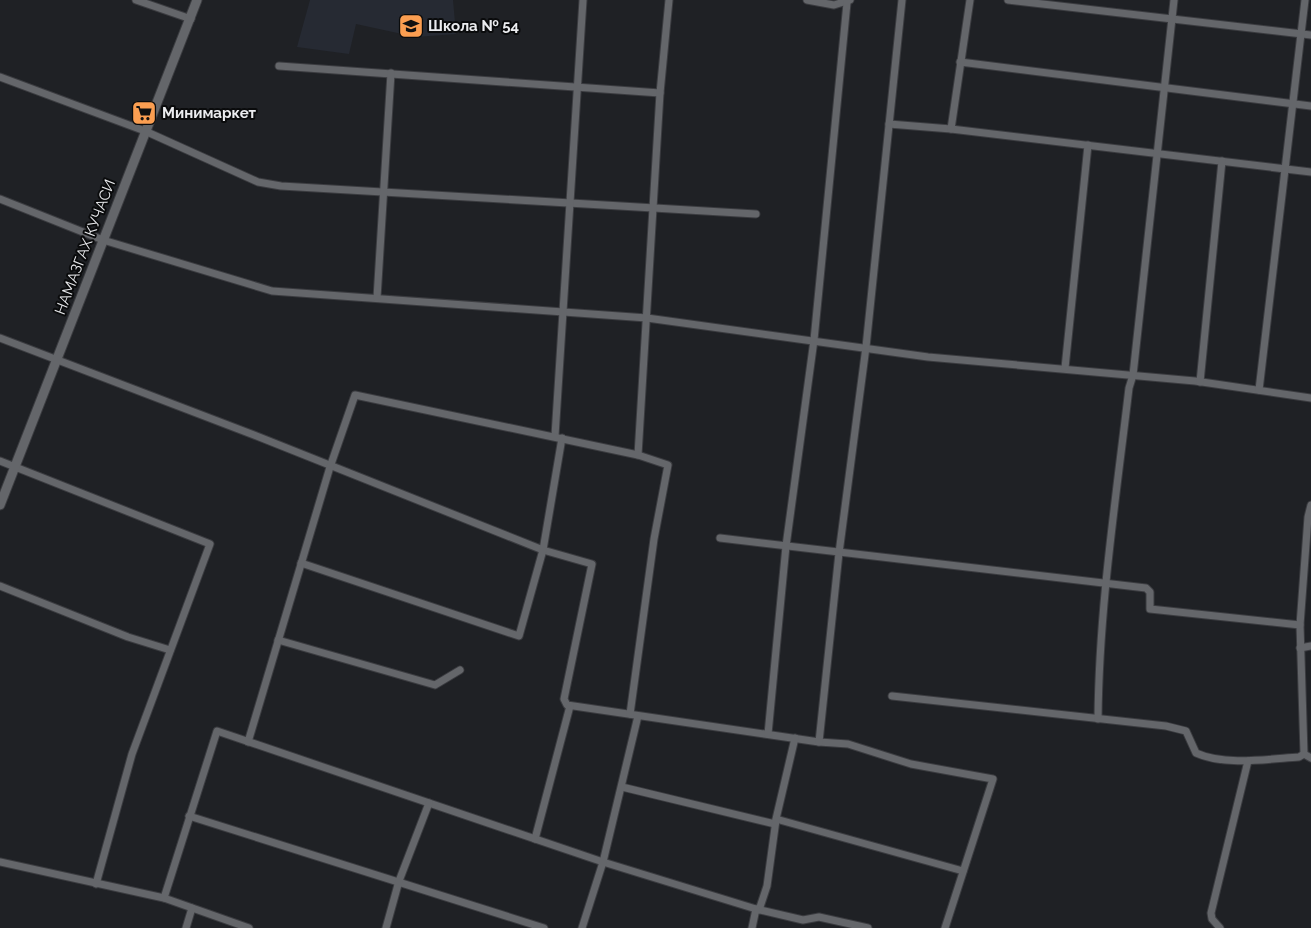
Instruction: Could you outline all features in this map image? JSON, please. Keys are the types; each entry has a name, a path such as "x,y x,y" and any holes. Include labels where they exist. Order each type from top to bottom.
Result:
{"street":[{"path":"136,0 191,19"},
{"name":"НАМАЗГАХ КУЧАСИ","path":"0,505 197,0"},
{"path":"301,563 519,636 542,550 559,437 583,0"},
{"path":"638,455 660,93 669,0"},
{"path":"768,734 786,546 814,340 848,1 834,5 807,0"},
{"path":"819,742 839,553 866,347 902,0"},
{"path":"951,129 970,0"},
{"path":"1008,0 1311,35"},
{"path":"1098,719 1099,649 1113,512 1129,388 1133,375 1174,0"},
{"path":"1259,390 1305,0"},
{"path":"960,62 1311,106"},
{"path":"279,66 660,93"},
{"path":"376,298 391,73"},
{"path":"0,77 145,130 258,182 281,186 756,214"},
{"path":"889,124 951,129 1311,172"},
{"path":"1065,368 1088,145"},
{"path":"1200,382 1222,161"},
{"path":"0,199 103,240 272,291 647,318 928,357 1065,368 1200,382 1235,389 1259,390 1311,398"},
{"path":"0,338 254,435 330,467 542,550 592,564 564,699 570,706 819,742 848,744 911,764 993,779 946,928"},
{"path":"248,742 330,467 355,395 559,437 664,462 668,465 668,469 654,539 634,715 622,787 582,928"},
{"path":"0,461 210,544 132,754 96,884"},
{"path":"1304,754 1300,625 1308,517 1311,505"},
{"path":"720,538 1107,582 1146,588 1150,592 1150,609 1300,625"},
{"path":"0,586 128,637 170,650"},
{"path":"278,640 434,685 460,670"},
{"path":"1300,648 1311,646"},
{"path":"892,696 1166,726 1186,731 1196,753 1204,757 1248,760 1299,757 1304,754"},
{"path":"535,839 570,706"},
{"path":"164,898 216,731 602,862 758,910 803,920 819,917 868,928"},
{"path":"752,928 767,886 776,822 794,738"},
{"path":"1304,754 1311,758"},
{"path":"1220,928 1212,919 1211,913 1248,760"},
{"path":"622,787 776,822 963,871"},
{"path":"386,928 399,881 429,803"},
{"path":"189,816 544,928"},
{"path":"0,862 164,898 249,928"},
{"path":"186,928 192,908"}],"shaded area":[{"name":"Школа № 54","path":"310,0 453,0 456,34 416,37 356,24 349,54 297,47"}],"place":[{"name":"Школа № 54","path":"411,26"},
{"name":"Минимаркет","path":"144,113"}]}
